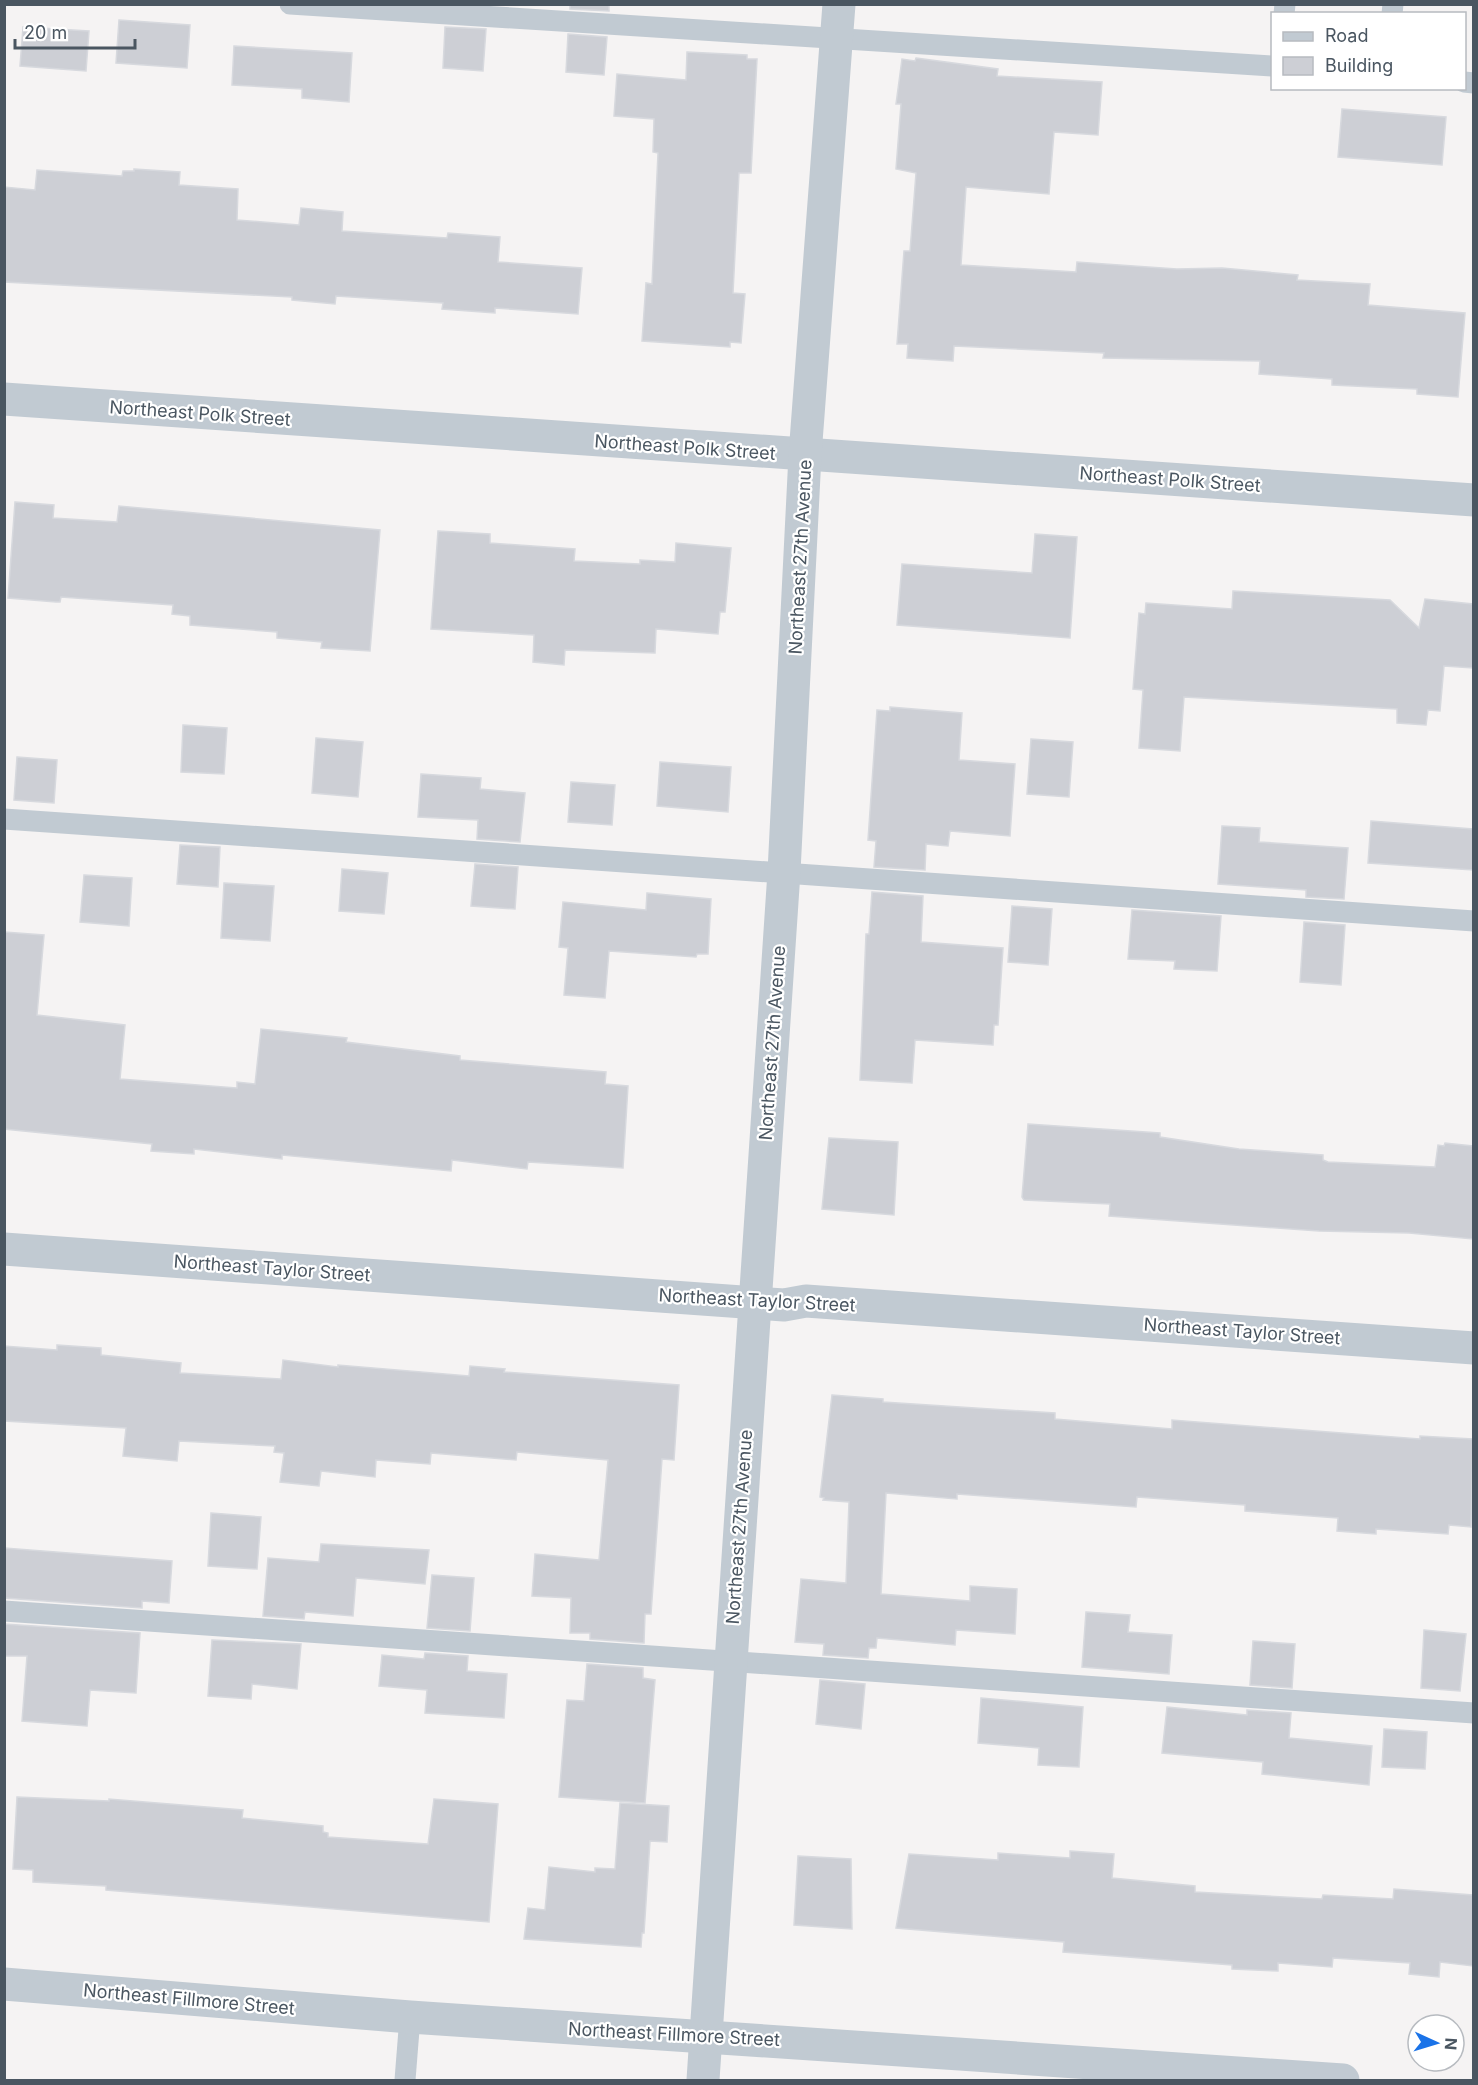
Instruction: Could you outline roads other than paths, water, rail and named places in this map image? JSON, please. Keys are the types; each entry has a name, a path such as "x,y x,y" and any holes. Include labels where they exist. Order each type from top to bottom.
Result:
{"street":[{"name":"Northeast 27th Avenue","path":"703,2080 784,872 805,455 839,4"},
{"name":"Northeast Polk Street","path":"4,399 1473,500"},
{"name":"Northeast Taylor Street","path":"4,1249 783,1305 806,1301 1473,1348"},
{"name":"Northeast Fillmore Street","path":"4,1984 410,2017 1343,2080"}],"lane":[{"path":"290,4 1271,66"},
{"path":"4,819 1473,921"},
{"path":"4,1611 1473,1713"},
{"path":"405,2080 410,2017"}]}
